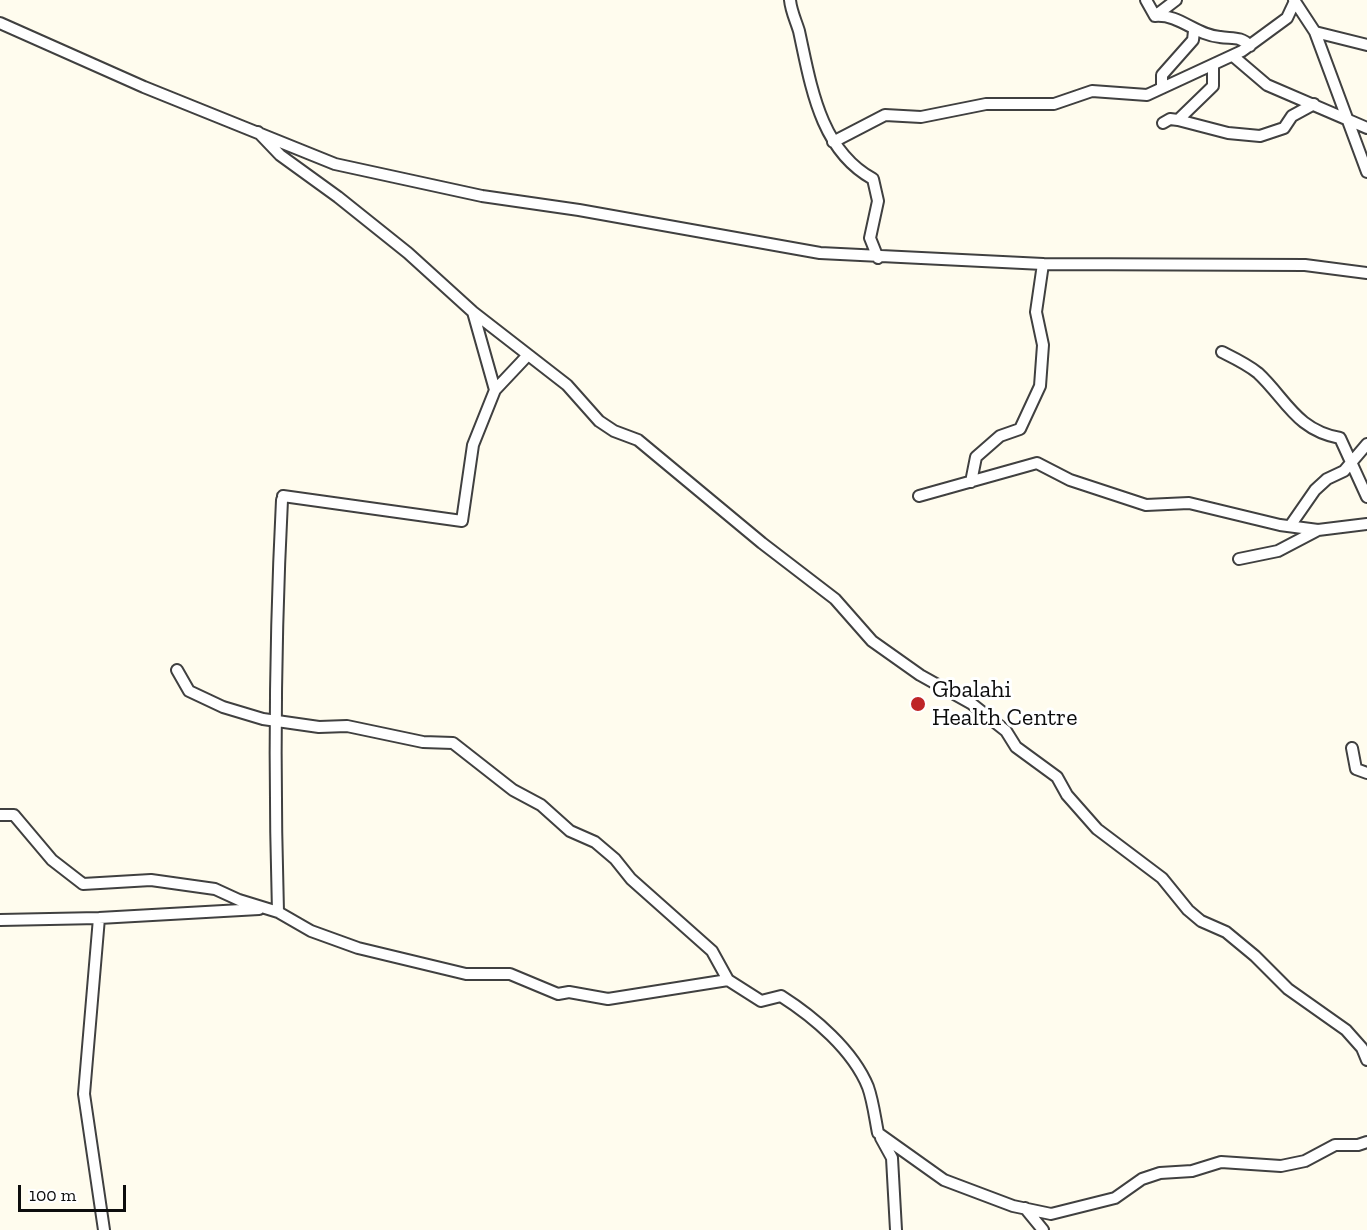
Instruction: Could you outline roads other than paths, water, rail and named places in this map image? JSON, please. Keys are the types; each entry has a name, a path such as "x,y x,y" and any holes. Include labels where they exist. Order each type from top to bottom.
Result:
{"street":[{"path":"790,0 815,96 833,142 855,169 873,179 878,201 870,238 878,258"},
{"path":"1146,0 1155,16 1186,22 1194,31 1220,38 1235,37 1250,46"},
{"path":"1155,16 1176,0"},
{"path":"833,142 885,115 921,117 986,104 1054,104 1092,91 1147,95 1250,46 1287,18 1294,1"},
{"path":"1294,1 1315,32 1350,121 1367,172"},
{"path":"0,23 144,87 348,168 482,196 579,210 785,248 878,258 1043,264 1305,266 1367,273"},
{"path":"1162,88 1162,75 1193,40 1194,31"},
{"path":"1315,32 1367,45"},
{"path":"1233,56 1267,85 1367,128"},
{"path":"1178,120 1213,86 1213,65"},
{"path":"1163,123 1170,119 1178,120 1228,133 1260,136 1284,128 1293,116 1314,104"},
{"path":"258,132 280,154 408,253 473,312 582,399 599,421 614,431 638,440 762,543 835,599 872,641 920,675 972,704 1006,731 1016,747 1057,777 1067,795 1097,829 1162,878 1188,910 1201,921 1226,932 1255,956 1288,989 1346,1030 1362,1048 1367,1060"},
{"path":"971,482 976,457 1000,436 1020,429 1040,386 1043,345 1036,312 1043,264"},
{"path":"473,312 495,390"},
{"path":"1222,351 1259,374 1284,405 1321,435 1340,438 1350,464 1367,496"},
{"path":"278,912 275,812 277,596 283,498 462,521 473,445 495,390 528,355"},
{"path":"1290,526 1315,490 1327,478 1350,464 1367,444"},
{"path":"920,496 1037,463 1070,480 1146,505 1189,503 1290,526 1318,530 1367,524"},
{"path":"1239,559 1278,551 1318,530"},
{"path":"177,670 189,691 223,707 277,721 319,727 347,726 423,742 453,743 513,790 541,805 570,831 595,842 615,859 631,879 712,951 728,980 761,1001 781,996 819,1025 849,1057 868,1087 878,1133 892,1158 896,1230"},
{"path":"1352,748 1356,769 1367,773"},
{"path":"0,815 14,815 52,860 83,884 150,880 215,890 278,912 311,931 358,948 466,974 510,974 558,994 570,992 608,999 728,980"},
{"path":"0,920 99,918 265,909"},
{"path":"99,918 84,1094 104,1230"},
{"path":"878,1133 944,1180 1025,1209 1051,1214 1115,1198 1142,1179 1160,1173 1192,1171 1221,1162 1281,1166 1305,1161 1335,1145 1358,1145 1367,1142"},
{"path":"1025,1209 1043,1230"}],"place":[{"name":"Gbalahi Health Centre","path":"918,704"}]}
